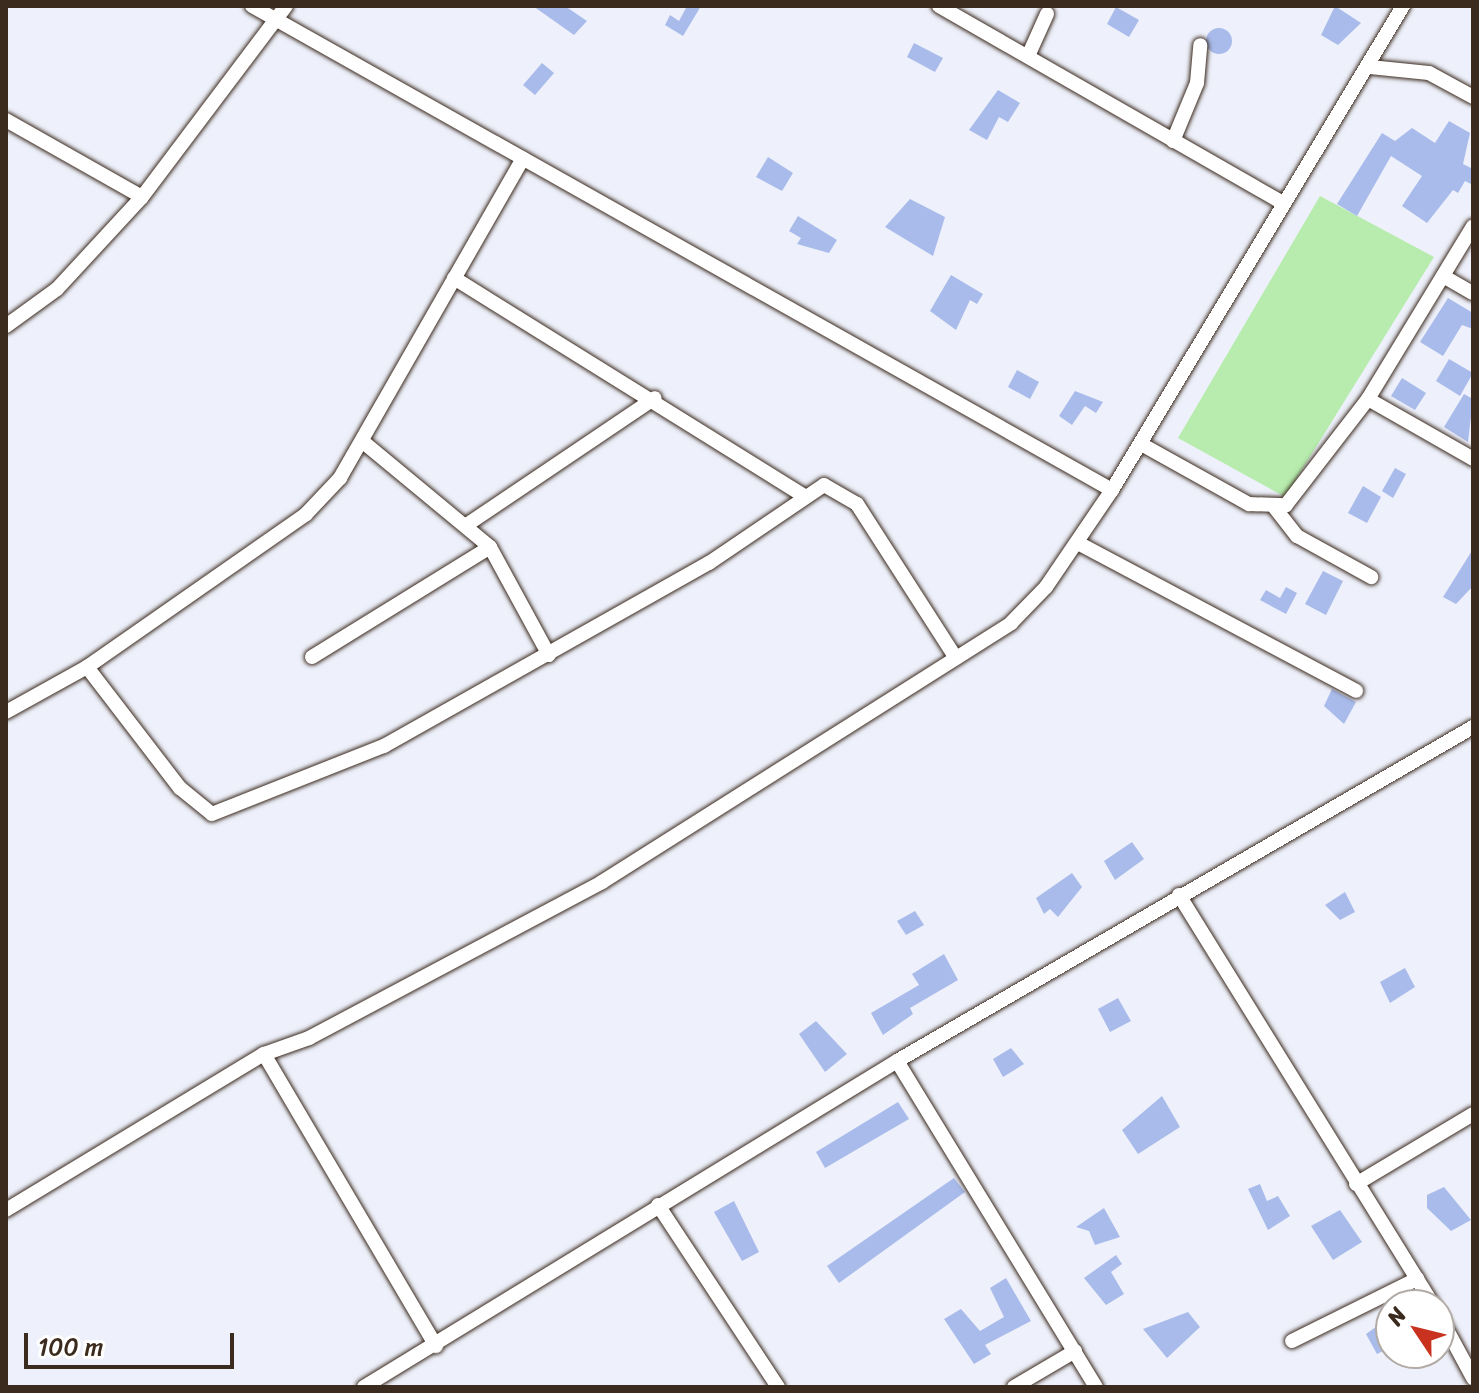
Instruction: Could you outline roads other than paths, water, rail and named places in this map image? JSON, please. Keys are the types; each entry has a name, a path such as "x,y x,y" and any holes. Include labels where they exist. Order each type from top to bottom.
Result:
{"street":[{"path":"252,6 1112,490"},
{"path":"6,326 57,289 142,197 286,6"},
{"path":"939,6 1029,54 1281,202"},
{"path":"6,1210 264,1054 309,1038 602,882 956,658 1030,606 1078,543 1141,444 1281,202 1370,67 1403,6"},
{"path":"1029,54 1047,14"},
{"path":"1173,141 1197,83 1200,45"},
{"path":"1370,67 1429,73 1473,97"},
{"path":"6,120 142,197"},
{"path":"6,712 87,667 285,532 340,478 523,159"},
{"path":"1141,444 1249,504 1275,508 1294,499 1368,399 1473,226"},
{"path":"1443,276 1473,293"},
{"path":"454,278 655,398 803,495"},
{"path":"468,524 655,398"},
{"path":"1368,399 1473,459"},
{"path":"362,441 468,524 490,547 549,655"},
{"path":"87,667 180,788 212,814 384,746 709,563 803,495 824,485 857,504 956,658"},
{"path":"1275,508 1297,536 1371,577"},
{"path":"1078,543 1356,691"},
{"path":"312,657 490,547"},
{"path":"364,1387 436,1346 658,1205 897,1061 1099,949 1179,895 1473,727"},
{"path":"1179,895 1423,1289"},
{"path":"264,1054 436,1346"},
{"path":"897,1061 1096,1387"},
{"path":"1356,1184 1473,1114"},
{"path":"658,1205 778,1387"},
{"path":"1292,1341 1417,1279"},
{"path":"1455,1345 1473,1378"},
{"path":"1014,1387 1075,1351"}]}
